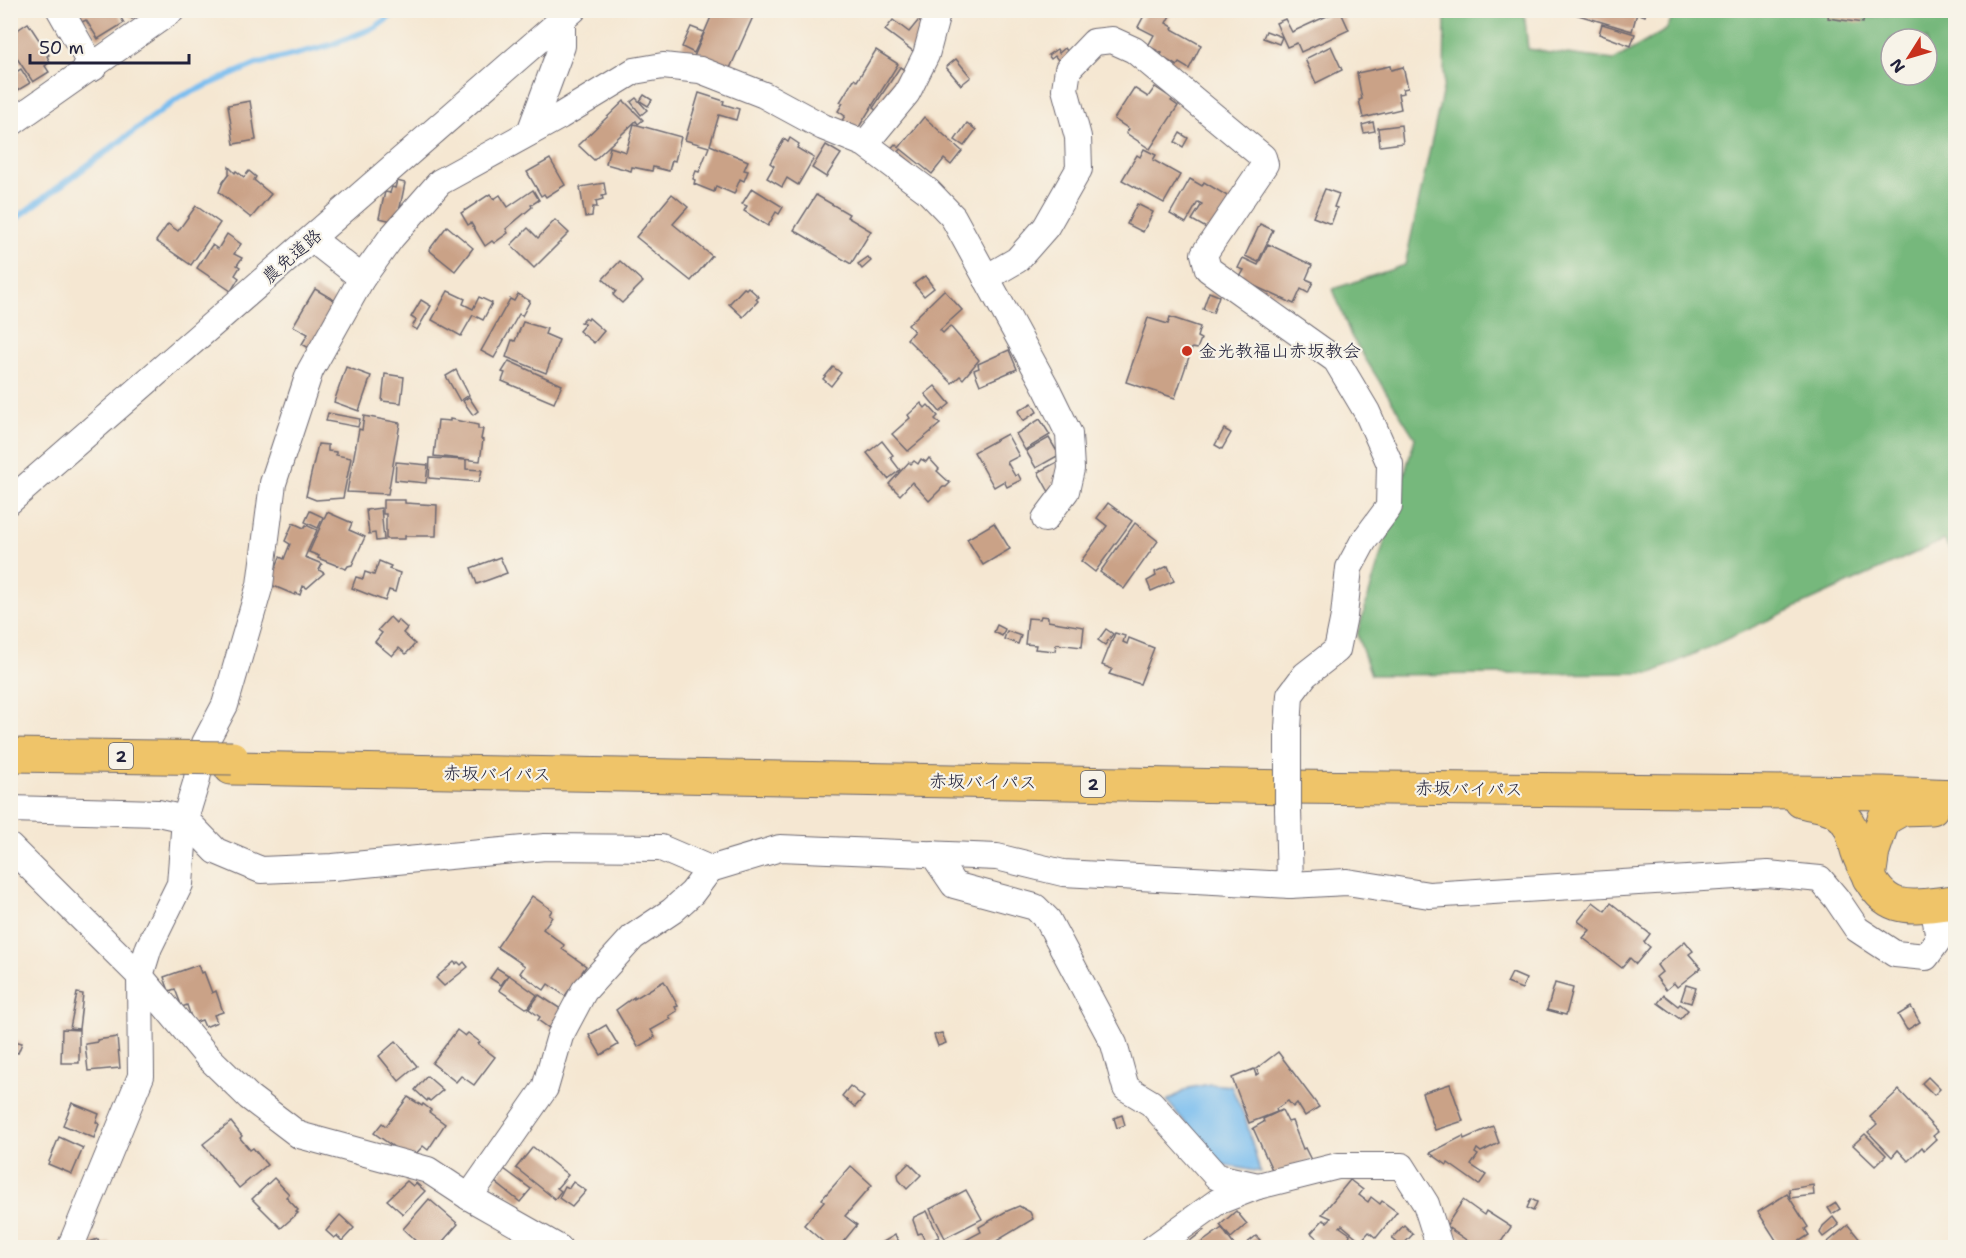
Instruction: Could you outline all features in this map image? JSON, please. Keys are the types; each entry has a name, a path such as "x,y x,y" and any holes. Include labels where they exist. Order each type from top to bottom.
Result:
{"highway":[{"name":"赤坂バイパス","path":"10,755 1956,786"},
{"name":"赤坂バイパス","path":"10,766 223,757 701,778 1773,794 1884,793 1956,796"},
{"path":"1867,784 1930,776 1956,776"},
{"path":"1773,794 1836,810 1851,826 1857,852 1878,893 1893,904 1914,906 1944,903"},
{"path":"1869,878 1873,851 1884,819 1902,809 1956,809"}],"street":[{"path":"60,10 93,68"},
{"path":"10,124 93,68 172,10"},
{"path":"865,144 907,93 926,54 938,10"},
{"path":"530,132 562,46 568,15"},
{"name":"農免道路","path":"10,501 568,15"},
{"path":"986,278 1017,260 1046,227 1079,169 1078,137 1065,89 1068,69 1094,42 1112,40 1134,50 1263,157 1265,164 1204,254 1208,269 1336,360 1366,411 1390,464 1389,507 1363,542 1349,568 1344,616 1337,650 1305,675 1290,695 1288,729 1290,885"},
{"path":"70,1248 141,1076 140,976 149,947 180,884 185,819 196,783 223,757 225,705 260,585 273,483 310,371 362,278 391,238 440,182 634,71 663,66 700,70 764,95 823,127 865,144 927,190 953,217 1047,389 1069,434 1071,469 1066,491 1045,519"},
{"path":"312,239 362,278"},
{"path":"10,740 223,757"},
{"path":"10,809 158,813 185,819 216,851 261,870 333,867 545,847 661,848 710,869"},
{"path":"10,848 140,976 207,1056 249,1096 299,1136 429,1170 469,1197 559,1248"},
{"path":"469,1197 545,1088 560,1035 584,991 633,938 692,894 710,869 780,848 997,857 1063,873 1290,885 1347,882 1429,895 1768,874 1820,879 1857,929 1895,954 1926,957 1939,939 1944,903"},
{"path":"933,854 954,885 1035,907 1042,913 1048,920 1114,1044 1126,1088 1151,1104 1217,1177 1258,1186"},
{"path":"1153,1248 1217,1202 1258,1186 1338,1166 1402,1166 1426,1204 1440,1248"}],"green space":[{"path":"1445,11 1524,11 1528,49 1614,60 1666,30 1676,11 1817,11 1842,20 1928,11 1955,11 1955,560 1944,540 1652,673 1371,675 1357,635 1415,438 1351,336 1333,289 1405,265 1444,84"}],"water":[{"path":"1210,1084 1231,1086 1246,1120 1260,1172 1220,1164 1167,1101 1189,1088"}],"building":[{"path":"82,10 111,10 114,15 118,13 124,23 98,39 86,20 82,22 77,13"},
{"path":"123,10 146,10 132,19"},
{"path":"714,10 756,10 727,75 693,59"},
{"path":"1147,10 1173,10 1166,23 1173,27 1172,29 1201,45 1189,69 1179,63 1177,66 1160,56 1162,53 1148,46 1154,35 1138,27"},
{"path":"1340,10 1349,30 1301,52 1297,43 1287,47 1276,23 1285,19 1292,32"},
{"path":"1576,10 1647,10 1645,16 1637,13 1632,31 1575,14"},
{"path":"1829,10 1865,10 1863,23 1828,18"},
{"path":"893,20 909,32 918,21 938,35 925,60 885,30"},
{"path":"28,23 49,55 47,56 50,62 45,66 49,72 33,82 10,48 10,43 14,41 10,35"},
{"path":"1602,24 1635,34 1631,46 1599,34"},
{"path":"691,27 704,32 694,53 682,47"},
{"path":"1266,31 1282,37 1279,44 1263,38"},
{"path":"1331,46 1342,70 1316,83 1305,59"},
{"path":"1065,48 1077,65 1067,72 1055,56 1051,59 1048,55 1057,49 1059,53"},
{"path":"876,50 898,64 856,132 841,122 845,116 838,111 843,103 840,102 854,79 857,81"},
{"path":"956,59 971,77 961,85 946,67"},
{"path":"10,64 16,72 21,69 30,83 10,95"},
{"path":"1390,66 1391,70 1403,67 1408,88 1403,89 1404,93 1398,94 1401,109 1363,118 1357,73"},
{"path":"900,67 920,80 892,121 873,108"},
{"path":"1155,87 1173,99 1171,101 1178,106 1150,149 1126,133 1129,129 1114,119 1134,88 1148,97"},
{"path":"699,93 724,101 723,104 739,109 736,120 719,115 710,145 748,161 744,170 748,171 744,181 740,179 734,194 716,186 714,192 694,184 696,171 699,172 709,147 685,140"},
{"path":"644,95 652,100 648,106 640,101"},
{"path":"636,98 647,110 641,115 631,102"},
{"path":"250,101 256,140 234,144 228,105"},
{"path":"624,101 643,120 638,124 636,121 594,160 578,145"},
{"path":"924,117 962,151 951,165 944,159 932,174 901,149 899,152 914,165 910,170 888,152 895,144 899,148"},
{"path":"1373,122 1375,131 1364,133 1362,125"},
{"path":"967,123 976,130 964,146 955,140"},
{"path":"634,124 681,137 675,161 672,160 669,171 653,167 652,171 632,167 631,171 606,164 610,147 626,152"},
{"path":"1401,125 1403,143 1380,146 1378,128"},
{"path":"1180,133 1188,138 1183,147 1175,142"},
{"path":"790,138 799,144 797,148 814,158 798,185 787,178 782,187 767,178 774,166 770,163 784,139 788,142"},
{"path":"826,145 841,154 826,177 812,168"},
{"path":"1144,149 1156,155 1153,160 1180,175 1164,203 1122,180 1137,155 1140,157"},
{"path":"550,159 565,185 546,197 544,194 541,196 527,172"},
{"path":"229,167 244,177 249,171 256,177 254,180 271,194 251,218 219,192 229,174"},
{"path":"1190,179 1202,186 1204,182 1239,203 1215,233 1192,220 1202,204 1198,202 1186,223 1170,214"},
{"path":"397,181 405,183 397,222 379,218 385,192 390,193"},
{"path":"604,183 606,195 602,196 603,199 596,201 597,207 593,207 592,216 585,217 580,187"},
{"path":"752,188 783,207 779,214 776,212 768,226 744,211 747,206 742,204"},
{"path":"1325,189 1339,194 1331,224 1313,217"},
{"path":"533,190 539,200 506,229 508,233 494,243 492,241 485,246 471,223 468,225 461,213 490,194 494,199 500,195 508,207"},
{"path":"672,194 688,207 673,224 712,256 691,281 636,237"},
{"path":"816,195 849,214 847,217 871,231 851,264 794,230"},
{"path":"1137,204 1153,212 1143,232 1127,224"},
{"path":"196,206 220,223 191,265 156,241 168,224 178,231"},
{"path":"555,220 569,233 534,268 511,245 528,228 538,238"},
{"path":"1260,224 1273,230 1258,262 1245,256"},
{"path":"447,226 473,248 455,271 429,250"},
{"path":"227,234 241,244 234,254 242,258 237,265 240,267 235,275 239,278 231,291 197,268 212,245 218,249"},
{"path":"1268,244 1312,265 1306,279 1313,282 1308,293 1301,289 1294,304 1239,279 1244,270 1238,268 1243,258 1258,265"},
{"path":"868,257 871,261 862,269 858,264"},
{"path":"620,261 643,282 622,303 613,295 616,291 603,279"},
{"path":"925,276 934,288 924,296 914,284"},
{"path":"748,287 759,297 743,317 729,304 744,288"},
{"path":"315,289 346,307 316,352 302,344 308,334 293,326"},
{"path":"944,290 962,310 940,330 943,333 950,326 979,360 963,379 960,376 952,383 907,339 914,331 908,325"},
{"path":"448,291 465,299 463,304 473,309 479,297 492,303 483,320 473,315 461,336 432,320"},
{"path":"1209,292 1219,296 1213,313 1203,309"},
{"path":"518,294 530,301 522,316 519,314 494,358 481,351 510,299 514,301"},
{"path":"421,300 431,306 417,330 412,327 416,320 411,317"},
{"path":"1170,317 1200,327 1197,337 1201,339 1197,349 1192,348 1175,398 1126,382 1148,318 1168,324"},
{"path":"585,318 588,320 589,318 604,331 594,343 579,331 585,324 581,322"},
{"path":"523,322 547,329 545,334 559,340 546,373 506,357 512,340 515,341"},
{"path":"1009,350 1017,369 980,385 974,370 979,368 978,364"},
{"path":"509,361 562,385 554,403 502,381 505,373 502,372"},
{"path":"346,367 371,376 359,411 334,402"},
{"path":"833,367 841,373 831,386 823,379"},
{"path":"456,370 469,395 460,401 446,376"},
{"path":"385,374 404,377 401,403 382,401"},
{"path":"935,386 950,404 940,412 925,394"},
{"path":"469,397 478,411 473,415 463,401"},
{"path":"921,403 925,408 928,405 938,416 935,419 940,424 908,451 892,434 910,418 908,415"},
{"path":"1032,403 1037,412 1023,421 1018,411"},
{"path":"328,413 360,419 358,427 326,421"},
{"path":"364,416 400,423 388,494 347,492 359,429 362,430"},
{"path":"450,419 478,425 478,429 483,429 480,461 434,456 438,420 450,421"},
{"path":"1040,419 1050,435 1025,450 1016,434"},
{"path":"1224,429 1231,433 1222,449 1215,445"},
{"path":"1007,434 1019,456 1007,462 1015,476 1018,474 1021,480 1007,487 1004,481 994,487 974,452"},
{"path":"1049,438 1059,455 1036,468 1026,451"},
{"path":"882,441 893,455 890,457 900,470 888,479 867,453"},
{"path":"318,444 328,445 328,451 336,452 336,455 351,458 343,498 316,500 306,496"},
{"path":"430,458 466,460 466,469 482,470 479,482 429,478"},
{"path":"929,458 939,469 937,471 950,483 929,501 912,482 900,495 889,484 909,462 911,464 914,461 918,464 921,459 926,462"},
{"path":"1061,460 1072,479 1049,492 1038,472"},
{"path":"396,462 428,465 426,483 395,480"},
{"path":"383,500 405,500 405,503 437,505 436,536 405,536 405,539 386,539 386,514 383,514"},
{"path":"1108,503 1132,521 1095,572 1081,561 1107,526 1097,518"},
{"path":"381,508 384,540 376,541 375,533 369,534 366,510"},
{"path":"310,511 323,517 318,528 305,522"},
{"path":"327,512 352,523 349,530 365,537 352,565 346,569 309,552"},
{"path":"293,523 317,530 305,557 322,564 319,570 324,573 307,588 303,586 300,595 269,584 280,557 284,559 290,544 285,541"},
{"path":"994,523 1010,549 983,565 967,539"},
{"path":"1135,523 1158,541 1124,589 1100,572"},
{"path":"500,557 507,573 477,584 471,568"},
{"path":"379,561 391,566 389,569 400,573 395,592 389,590 385,601 352,588 356,577 363,579 365,572 374,575"},
{"path":"1168,566 1174,581 1151,591 1147,581 1156,576 1155,572"},
{"path":"1041,616 1048,617 1048,621 1084,627 1082,647 1056,644 1055,651 1035,649 1036,645 1025,644 1028,618 1040,619"},
{"path":"390,617 396,623 398,620 407,628 403,633 415,644 406,654 399,648 392,656 375,642 382,633 378,630"},
{"path":"997,625 1005,629 1002,636 994,632"},
{"path":"1106,629 1113,634 1105,645 1098,640"},
{"path":"1007,631 1021,636 1018,644 1004,639"},
{"path":"1115,633 1125,636 1123,642 1127,644 1129,638 1154,648 1140,684 1109,674 1112,669 1102,665"},
{"path":"532,896 552,910 549,915 552,917 543,929 564,945 562,949 586,966 582,972 585,974 576,988 572,986 565,996 548,984 544,990 520,973 525,966 497,947"},
{"path":"1593,902 1605,911 1611,903 1650,934 1644,942 1650,947 1636,964 1630,958 1622,968 1583,938 1590,930 1578,921"},
{"path":"1685,941 1693,951 1689,954 1701,968 1677,987 1674,983 1666,990 1656,977 1662,972 1657,965"},
{"path":"454,962 461,965 464,962 468,967 444,986 436,978"},
{"path":"198,965 201,973 204,972 212,993 216,991 223,1012 214,1015 217,1022 205,1027 202,1020 193,1023 187,1005 182,1007 175,989 169,991 164,977"},
{"path":"497,968 508,975 501,985 490,978"},
{"path":"1512,973 1526,979 1522,989 1507,983"},
{"path":"509,975 537,995 529,1007 526,1008 499,990"},
{"path":"664,981 678,1006 675,1007 677,1011 669,1016 671,1019 651,1030 655,1037 638,1047 616,1010 634,997 634,999"},
{"path":"1555,983 1573,988 1566,1015 1547,1010"},
{"path":"1686,985 1696,988 1691,1003 1681,1000"},
{"path":"77,993 83,994 79,1029 70,1028"},
{"path":"539,995 567,1013 553,1031 538,1020 540,1017 529,1009"},
{"path":"1664,995 1678,1006 1680,1004 1688,1010 1680,1019 1658,1003"},
{"path":"1911,1007 1920,1022 1907,1030 1898,1015"},
{"path":"606,1025 618,1045 601,1055 589,1035"},
{"path":"62,1029 79,1030 79,1063 61,1063"},
{"path":"457,1030 465,1036 468,1033 495,1057 474,1085 461,1076 456,1082 432,1063"},
{"path":"942,1033 946,1043 938,1046 934,1035"},
{"path":"117,1037 120,1068 88,1071 85,1044"},
{"path":"10,1040 22,1043 18,1053 11,1051"},
{"path":"396,1041 417,1066 399,1081 379,1056"},
{"path":"1278,1052 1319,1107 1305,1116 1297,1103 1293,1107 1288,1101 1276,1109 1277,1112 1249,1123 1232,1078 1254,1069 1256,1075 1259,1073 1256,1069"},
{"path":"427,1076 443,1090 430,1101 415,1090"},
{"path":"1928,1077 1940,1089 1934,1095 1922,1083"},
{"path":"1450,1084 1463,1121 1435,1130 1422,1093"},
{"path":"850,1086 864,1097 855,1107 842,1096"},
{"path":"1899,1090 1938,1132 1933,1136 1936,1139 1924,1150 1922,1147 1908,1161 1898,1150 1892,1157 1868,1132 1877,1124 1870,1117"},
{"path":"408,1097 422,1106 423,1104 431,1110 429,1112 445,1124 428,1150 423,1146 411,1159 374,1133 382,1123 386,1126"},
{"path":"72,1103 99,1114 96,1122 99,1124 94,1138 63,1125"},
{"path":"1282,1110 1288,1122 1292,1121 1303,1149 1305,1148 1311,1160 1274,1174 1253,1128 1264,1122 1263,1119"},
{"path":"1122,1115 1125,1125 1117,1128 1114,1118"},
{"path":"231,1122 250,1150 253,1148 267,1165 239,1188 203,1144"},
{"path":"1493,1126 1499,1143 1481,1152 1477,1149 1475,1153 1478,1155 1471,1165 1486,1175 1479,1185 1430,1153 1463,1136 1464,1139"},
{"path":"1865,1134 1886,1155 1875,1166 1853,1145"},
{"path":"59,1137 83,1148 72,1174 48,1164"},
{"path":"533,1147 568,1175 557,1188 561,1191 555,1199 516,1168"},
{"path":"909,1163 921,1175 907,1189 899,1180 898,1174"},
{"path":"851,1166 872,1185 845,1216 857,1225 838,1248 830,1248 804,1225 824,1201 822,1199"},
{"path":"504,1169 531,1189 520,1202 495,1182"},
{"path":"274,1178 289,1194 286,1197 298,1210 296,1212 298,1213 281,1228 252,1199"},
{"path":"1350,1180 1363,1190 1359,1195 1368,1202 1371,1197 1380,1204 1382,1201 1397,1212 1376,1238 1369,1232 1361,1241 1342,1225 1340,1227 1350,1234 1349,1238 1354,1243 1350,1248 1328,1248 1311,1233 1323,1220 1327,1222 1331,1218 1322,1214"},
{"path":"407,1181 413,1186 416,1183 425,1191 403,1214 387,1200"},
{"path":"573,1182 586,1191 572,1207 559,1198 565,1186 569,1188"},
{"path":"1813,1185 1814,1195 1790,1198 1789,1189"},
{"path":"966,1190 982,1219 945,1238 930,1209"},
{"path":"1787,1194 1808,1227 1805,1229 1809,1235 1798,1242 1801,1246 1799,1248 1781,1248 1758,1212"},
{"path":"429,1199 458,1224 437,1248 423,1248 403,1229"},
{"path":"1531,1199 1537,1202 1533,1211 1527,1208"},
{"path":"1463,1200 1484,1215 1486,1211 1511,1227 1497,1248 1478,1248 1446,1226"},
{"path":"1836,1203 1840,1209 1832,1214 1828,1208"},
{"path":"1019,1206 1030,1212 1033,1219 985,1248 963,1248 960,1243 981,1232 979,1227"},
{"path":"927,1211 939,1237 926,1243 921,1233 918,1234 913,1220 914,1217"},
{"path":"1236,1211 1247,1224 1231,1238 1220,1225"},
{"path":"340,1215 354,1228 342,1241 326,1231"},
{"path":"1833,1217 1839,1225 1823,1237 1820,1233 1823,1226"},
{"path":"1200,1225 1204,1230 1186,1244 1182,1239"},
{"path":"1404,1225 1413,1234 1401,1247 1392,1238"},
{"path":"1848,1225 1861,1241 1853,1248 1825,1248 1823,1246"},
{"path":"1222,1228 1236,1248 1194,1248"},
{"path":"895,1235 903,1248 873,1248"},
{"path":"1256,1236 1260,1240 1250,1248 1241,1248"},
{"path":"98,1239 101,1245 110,1242 112,1248 85,1248 84,1244"}],"waterway":[{"path":"10,223 180,97 256,64 328,46 376,27 399,10"}],"place":[{"name":"金光教福山赤坂教会","path":"1187,351"}]}
